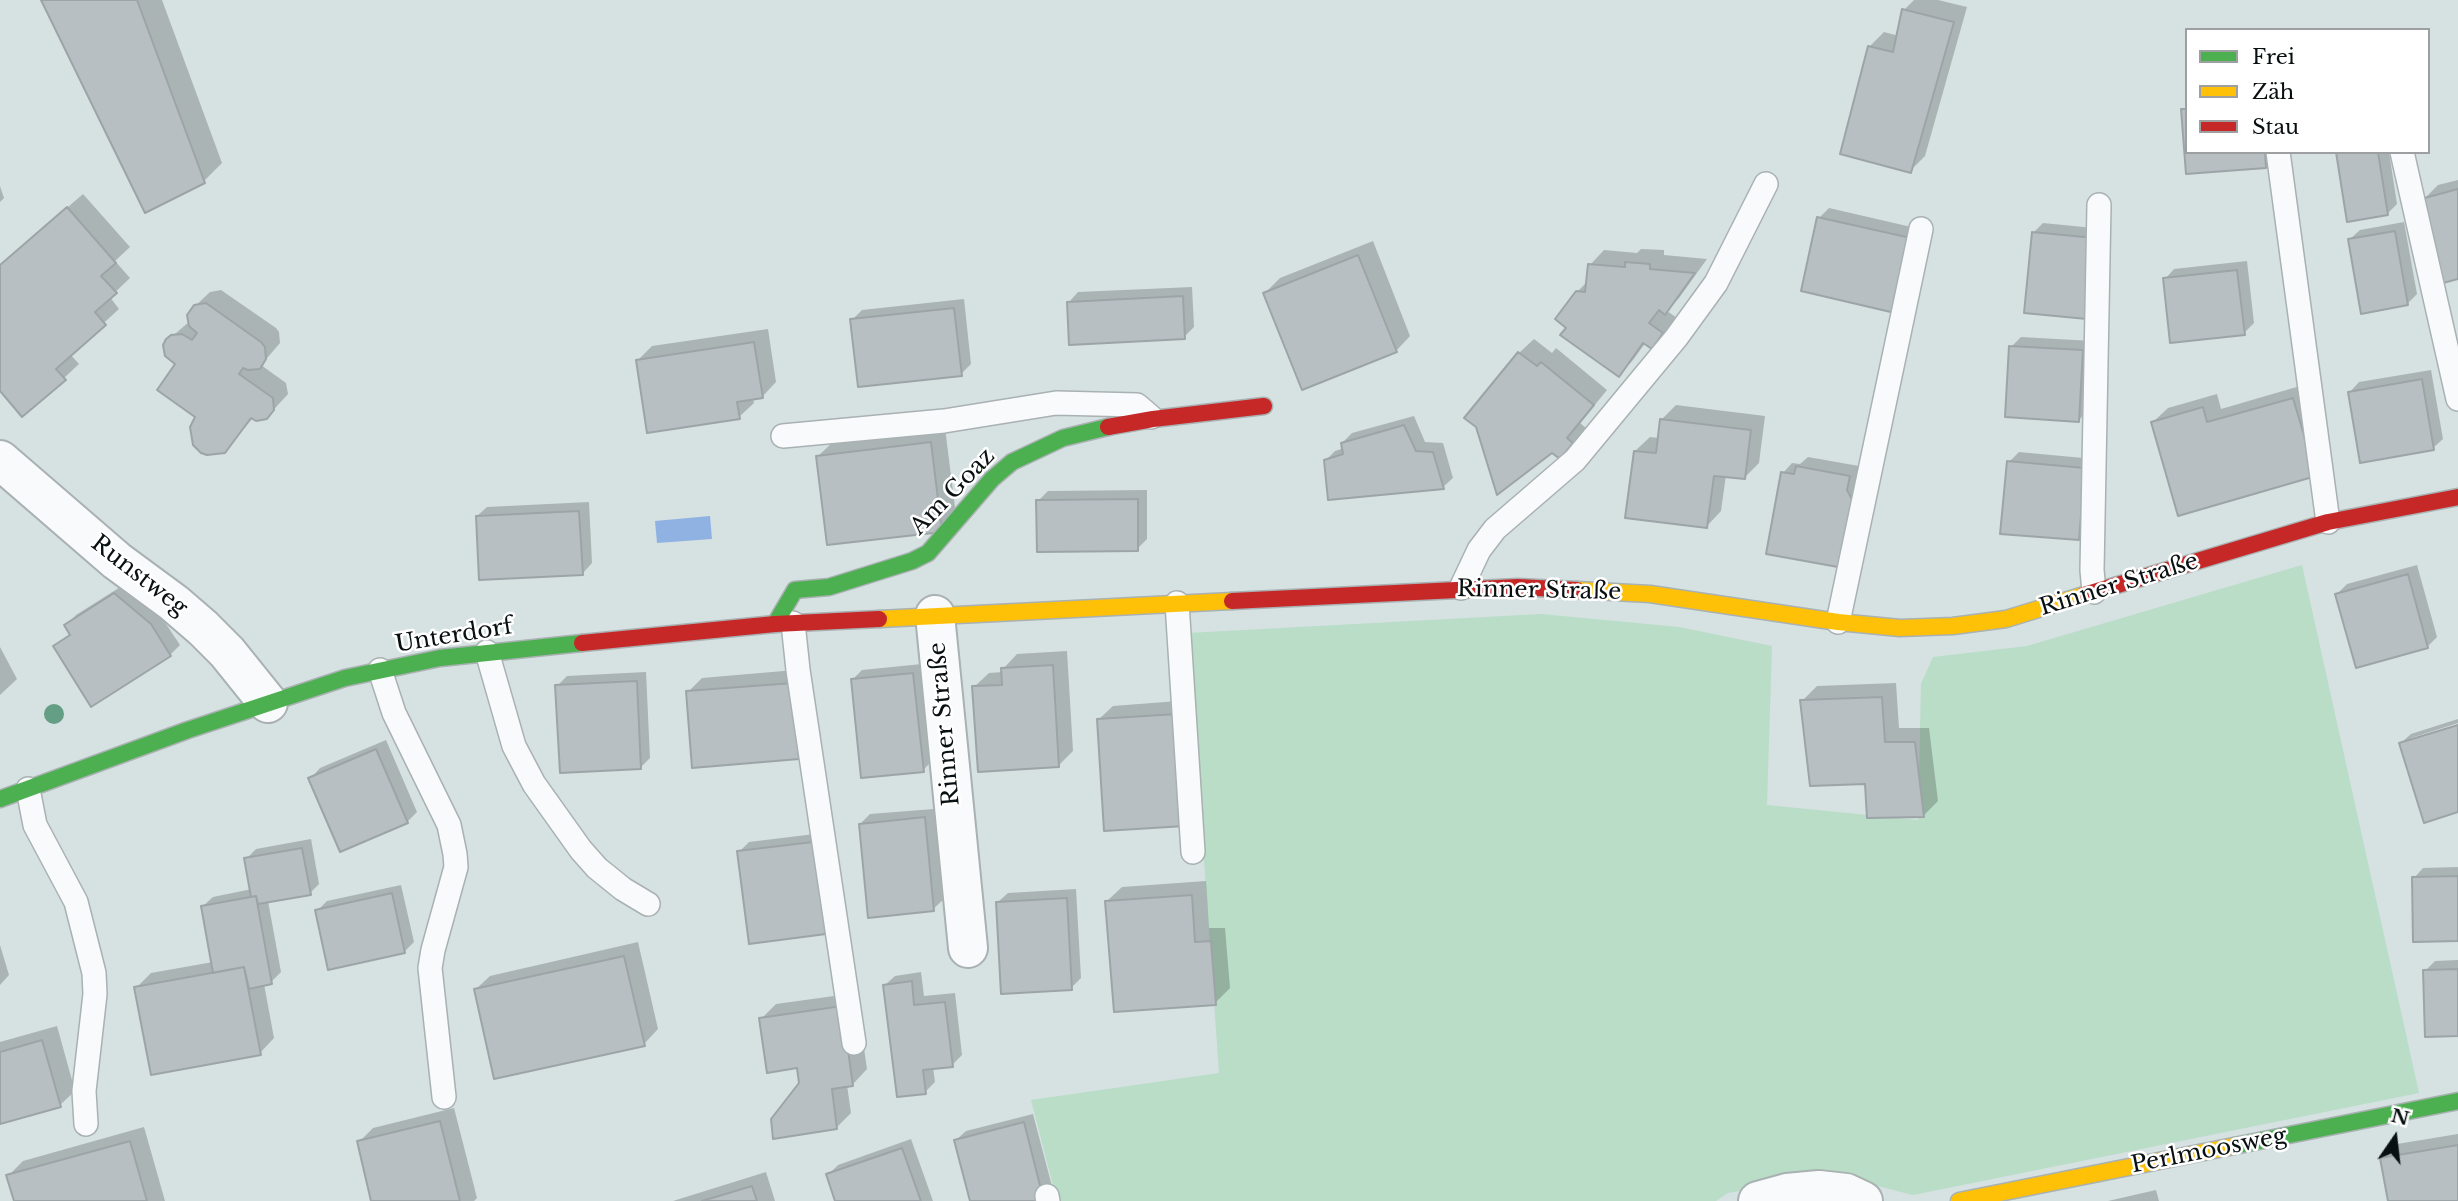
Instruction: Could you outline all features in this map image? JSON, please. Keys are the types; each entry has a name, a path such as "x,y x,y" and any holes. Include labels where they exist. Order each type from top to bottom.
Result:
{"main road":[{"name":"Am Goaz","path":"784,623 795,590 829,587 912,561 928,553 992,479 1012,462 1063,438 1153,419 1264,406"},
{"name":"Rinner Straße","path":"935,615 1518,587 1650,594 1838,622 1900,628 1953,626 2006,619 2328,523 2458,497"},
{"name":"Unterdorf","path":"0,799 310,688 440,658 784,623 935,615"},
{"name":"Perlmoosweg","path":"1959,1201 2458,1101"}],"street":[{"name":"Runstweg","path":"0,460 117,561 203,628 227,652 268,702"},
{"name":"Rinner Straße","path":"935,615 968,948"},
{"path":"1758,1201 1787,1193 1819,1190 1846,1193 1863,1201"}],"lane":[{"path":"2278,154 2328,523"},
{"path":"2402,154 2458,399"},
{"path":"1461,588 1479,550 1495,529 1575,460 1684,327 1716,283 1766,184"},
{"path":"2094,592 2092,570 2099,205"},
{"path":"1838,622 1921,229"},
{"path":"783,436 944,421 1056,403 1137,405 1153,419"},
{"path":"1177,603 1193,852"},
{"path":"784,623 800,684 854,1043"},
{"path":"487,652 514,746 534,784 597,868 623,889 648,904"},
{"path":"380,670 394,713 449,825 455,854 456,867 430,968 444,1097"},
{"path":"28,789 34,825 76,902 94,973 95,994 84,1091 86,1124"}],"green space":[{"path":"2302,565 2419,1093 1913,1195 1834,1175 1728,1193 1716,1201 1057,1201 1031,1100 1219,1073 1188,633 1541,614 1679,627 1772,646 1767,805 1918,820 1921,684 1933,657 2027,646"}],"water":[{"path":"710,516 712,539 657,543 655,521"}],"building":[{"path":"41,0 137,0 205,183 145,213"},
{"path":"1902,9 1954,22 1911,173 1840,154 1868,46 1893,52"},
{"path":"2181,109 2185,109 2185,154 2265,154 2266,168 2186,174"},
{"path":"2336,154 2378,154 2388,215 2347,222"},
{"path":"2458,189 2458,279 2443,283 2421,199"},
{"path":"67,207 116,263 101,276 117,293 95,312 106,325 56,369 66,380 22,417 0,391 0,265"},
{"path":"1817,217 1911,238 1895,313 1801,291"},
{"path":"2395,231 2408,305 2361,314 2348,239"},
{"path":"2032,232 2095,238 2087,319 2024,313"},
{"path":"1358,255 1397,352 1302,390 1263,293"},
{"path":"1625,262 1650,264 1650,269 1695,273 1665,315 1659,310 1649,323 1663,333 1652,349 1643,343 1619,377 1560,335 1566,328 1555,319 1576,291 1585,292 1588,264 1625,267"},
{"path":"2237,270 2245,335 2170,343 2163,278"},
{"path":"1183,296 1185,339 1069,345 1067,302"},
{"path":"206,303 265,347 266,359 260,369 243,368 239,374 273,398 274,410 267,419 256,421 251,418 225,453 207,455 193,445 190,427 195,417 157,390 175,364 165,356 163,345 166,339 171,335 182,334 192,340 197,333 189,326 187,315 194,305"},
{"path":"954,308 962,376 858,387 850,319"},
{"path":"754,342 763,398 737,402 740,419 647,433 636,360"},
{"path":"2009,346 2083,350 2079,422 2005,417"},
{"path":"1518,352 1537,366 1541,362 1594,405 1567,438 1573,443 1560,459 1552,453 1497,495 1476,427 1464,418"},
{"path":"2422,379 2434,450 2360,463 2348,392"},
{"path":"2293,398 2316,476 2178,516 2151,422 2203,407 2207,422"},
{"path":"1660,419 1751,430 1745,479 1714,476 1707,528 1625,518 1634,451 1656,453"},
{"path":"1404,425 1416,451 1433,452 1444,489 1328,500 1324,460 1343,454 1341,443"},
{"path":"931,442 942,532 827,545 816,456"},
{"path":"2007,461 2085,468 2079,540 2000,534"},
{"path":"1796,466 1850,476 1847,490 1859,512 1849,569 1766,554 1781,472 1794,474"},
{"path":"1138,499 1138,551 1037,552 1036,500"},
{"path":"579,511 583,575 479,580 476,516"},
{"path":"2408,574 2428,648 2356,668 2335,594"},
{"path":"114,593 151,624 171,656 91,707 53,646 70,635 64,625"},
{"path":"1053,665 1059,767 978,772 972,686 1002,685 1001,668"},
{"path":"913,673 924,772 861,778 851,679"},
{"path":"637,681 641,769 560,773 555,685"},
{"path":"793,683 799,759 692,768 686,691"},
{"path":"1882,697 1885,742 1915,742 1924,817 1867,818 1865,784 1810,786 1800,700"},
{"path":"1177,714 1185,826 1104,831 1097,719"},
{"path":"2458,725 2458,812 2424,823 2399,743"},
{"path":"376,749 408,823 340,852 308,778"},
{"path":"925,817 934,911 868,918 859,824"},
{"path":"813,842 826,934 749,944 737,851"},
{"path":"302,848 311,895 258,904 256,896 251,897 244,858"},
{"path":"2458,876 2458,941 2413,942 2412,877"},
{"path":"392,893 405,953 328,970 315,910"},
{"path":"1192,895 1195,942 1211,941 1216,1005 1114,1012 1105,901"},
{"path":"256,896 272,984 249,989 244,967 213,973 201,906"},
{"path":"1067,898 1072,990 1001,994 996,902"},
{"path":"624,956 645,1046 494,1079 474,989"},
{"path":"244,967 261,1055 151,1075 134,987"},
{"path":"2458,969 2458,1036 2425,1037 2423,970"},
{"path":"912,981 914,1005 945,1002 953,1067 923,1070 926,1094 897,1097 883,985"},
{"path":"842,1006 853,1086 832,1089 837,1129 773,1139 771,1119 799,1083 797,1068 767,1073 759,1018"},
{"path":"42,1040 61,1107 0,1124 0,1052"},
{"path":"440,1121 460,1201 371,1201 357,1141"},
{"path":"1024,1122 1044,1201 970,1201 954,1140"},
{"path":"130,1141 147,1201 14,1201 6,1175"},
{"path":"2458,1145 2458,1201 2388,1201 2380,1158"},
{"path":"902,1148 921,1201 835,1201 826,1174"},
{"path":"752,1186 757,1201 702,1201"}],"traffic: fast":[{"path":"775,624 795,590 829,587 912,561 928,553 992,479 1012,462 1063,438 1108,427"},
{"path":"0,799 188,730 345,678 440,658 582,643"},
{"path":"2234,1146 2458,1101"}],"traffic: slow":[{"path":"1577,590 1650,594 1838,622 1900,628 1953,626 2006,619 2084,595"},
{"path":"879,619 1232,601"},
{"path":"1959,1201 2234,1146"}],"traffic: jam":[{"path":"1108,427 1264,406"},
{"path":"2084,595 2328,522 2458,497"},
{"path":"1232,601 1518,587 1577,590"},
{"path":"582,643 775,624 879,619"}]}
